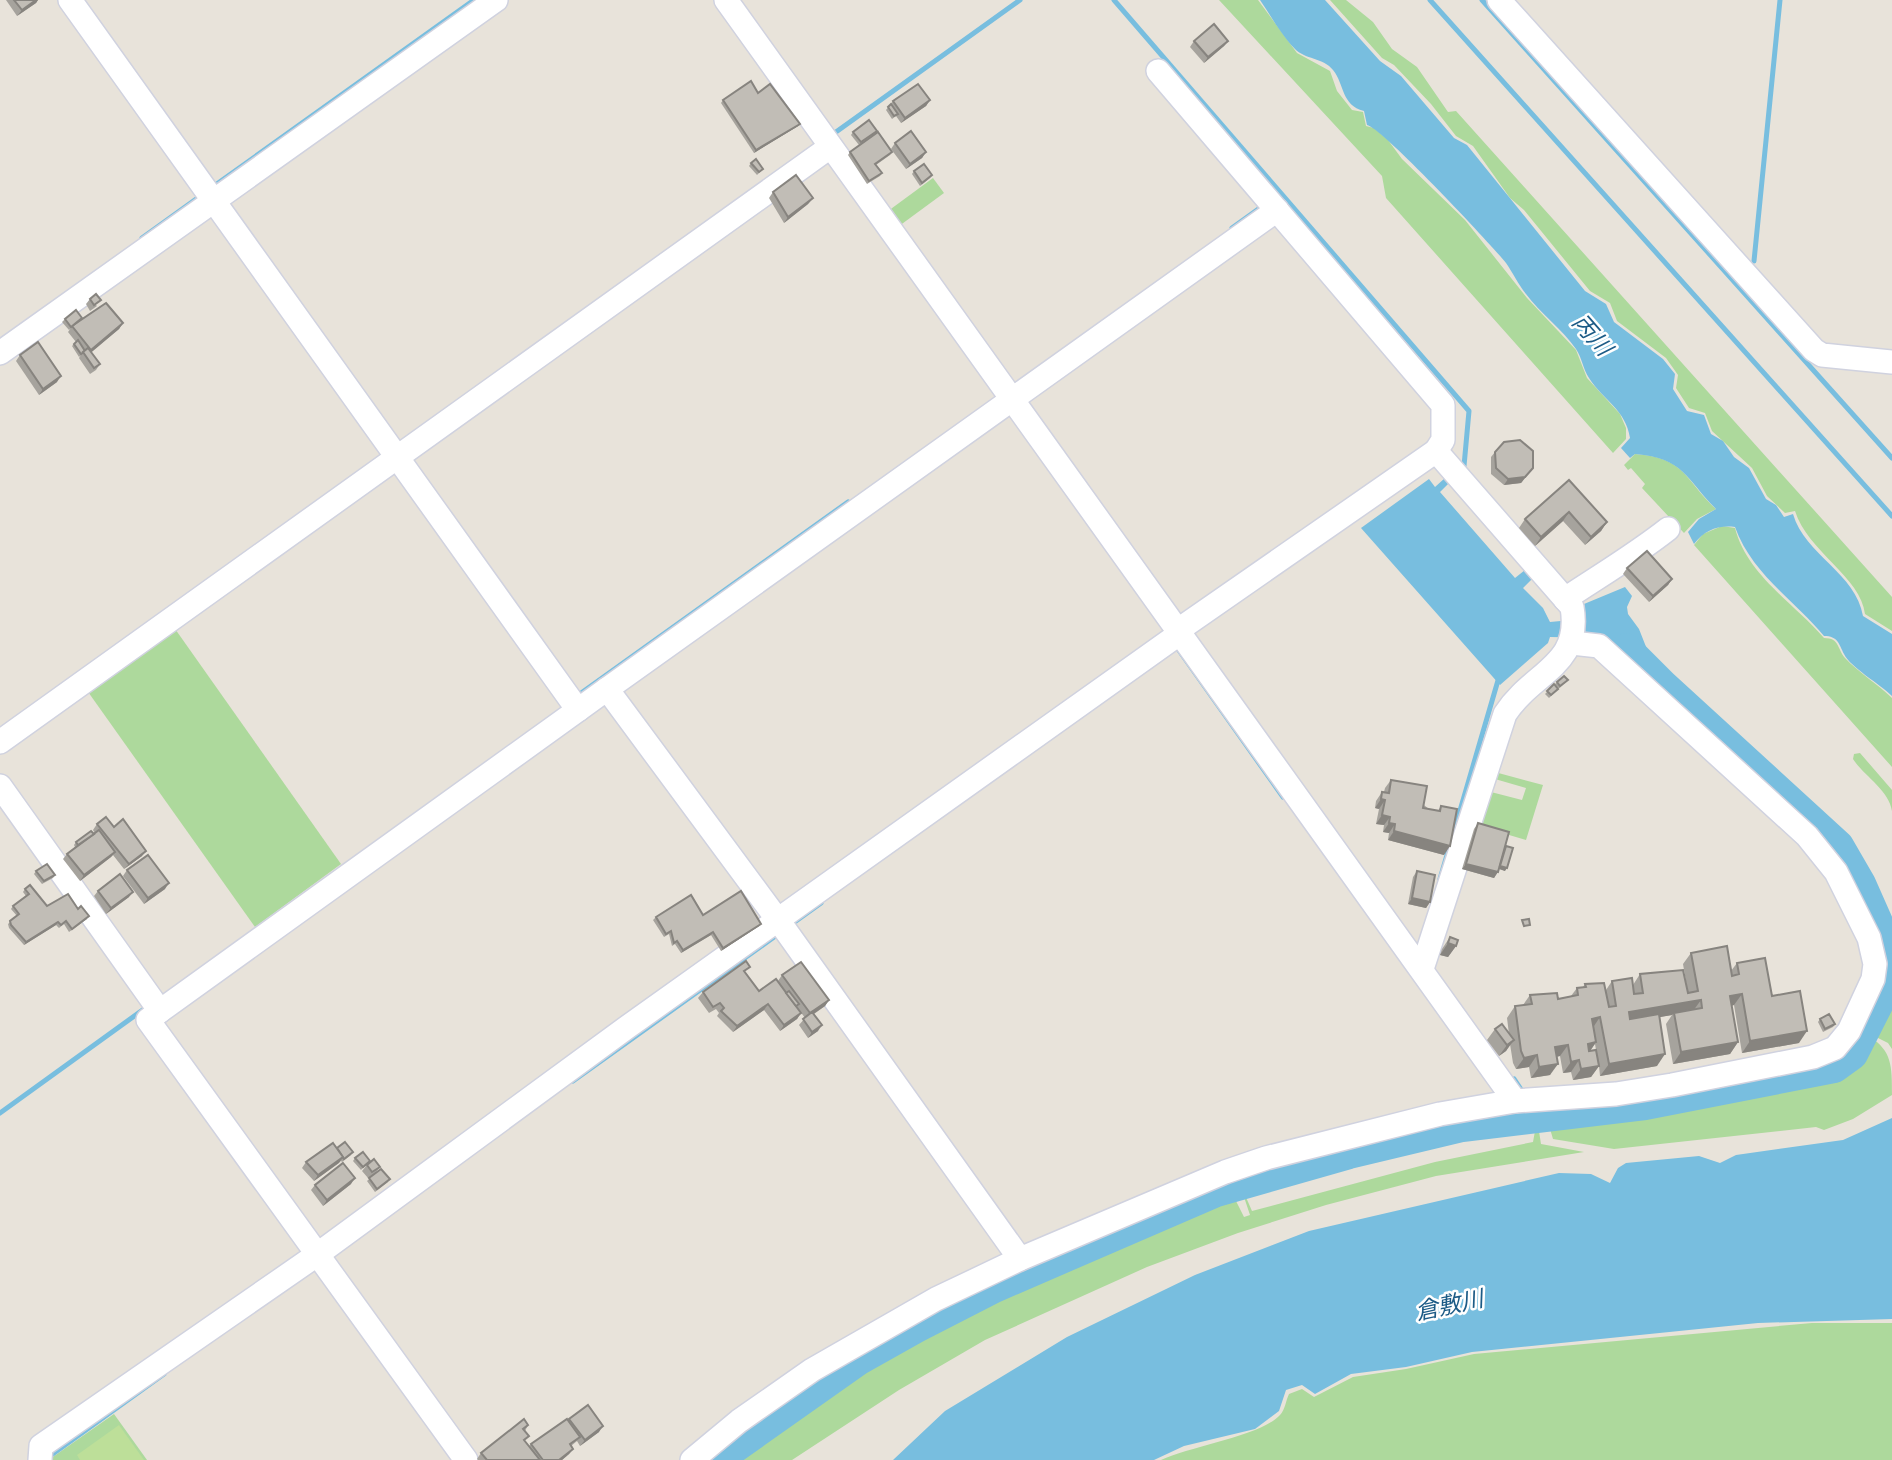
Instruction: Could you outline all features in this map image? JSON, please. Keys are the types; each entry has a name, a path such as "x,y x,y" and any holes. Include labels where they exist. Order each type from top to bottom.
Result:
{"street":[{"path":"70,0 573,704"},
{"path":"0,353 496,0"},
{"path":"726,0 825,146 1007,394 1515,1101"},
{"path":"1499,0 1814,350 1832,356 1892,362"},
{"path":"40,1458 41,1447 321,1258 626,1028 783,927 1178,632 1436,451 1443,440 1443,405 1158,71"},
{"path":"0,742 393,452 825,146"},
{"path":"466,1460 148,1020 156,1005 573,704 607,689 1007,394 1273,204"},
{"path":"692,1460 739,1421 812,1370 936,1299 1183,1188 1266,1158 1440,1114 1515,1101 1627,1092 1813,1057 1835,1048 1849,1031 1874,972 1869,938 1836,872 1817,846 1599,646 1571,625 1436,451"},
{"path":"1422,969 1505,714 1614,567 1625,564 1668,528"},
{"path":"607,689 783,927 1020,1259"},
{"path":"0,786 156,1005"}],"green space":[{"path":"1219,0 1258,0 1297,53 1330,71 1337,91 1352,110 1363,112 1366,126 1374,128 1388,140 1402,159 1465,220 1527,298 1576,350 1587,378 1620,414 1626,428 1626,439 1613,453 1386,198 1382,176"},
{"path":"1330,0 1346,0 1373,22 1392,49 1417,67 1448,112 1456,111 1892,597 1892,631 1865,614 1854,588 1811,539 1795,511 1785,513 1767,496 1752,468 1712,431 1705,413 1689,408 1676,388 1678,375 1666,358 1617,321 1610,303 1590,291 1524,210 1510,198 1473,146 1456,136 1431,104 1394,65 1382,58"},
{"path":"933,178 944,193 895,229 884,214"},
{"path":"1635,454 1652,456 1675,465 1716,509 1697,519 1684,533 1642,488 1645,484 1631,468 1628,470 1624,465"},
{"path":"1722,526 1735,528 1750,560 1773,587 1824,638 1836,642 1842,655 1850,663 1892,698 1892,767 1694,545 1703,534"},
{"path":"173,626 341,864 255,927 86,689"},
{"path":"1860,753 1892,790 1892,811 1886,796 1853,759 1854,754"},
{"path":"1491,771 1543,785 1526,840 1472,824","holes":["1495,779 1526,788 1522,800 1491,792"]},
{"path":"1892,1006 1892,1049 1888,1043 1872,1035"},
{"path":"1870,1037 1887,1054 1892,1076 1892,1095 1853,1119 1824,1130 1816,1127 1614,1149 1553,1139 1548,1122 1626,1116 1815,1081 1847,1065 1859,1054"},
{"path":"1538,1125 1541,1144 1584,1152 1436,1176 1326,1205 1238,1233 1147,1267 985,1340 899,1390 792,1460 730,1460 870,1363 957,1314 1048,1270 1233,1195 1244,1217 1250,1215 1243,1194 1388,1152","holes":["1527,1128 1535,1131 1533,1142 1435,1162 1252,1211 1245,1195 1389,1154"]},
{"path":"1812,1323 1892,1323 1892,1460 1161,1460 1258,1429 1280,1415 1289,1394 1302,1389 1314,1397 1353,1377 1474,1354"},
{"path":"114,1414 147,1460 50,1460 50,1459"},
{"path":"119,1425 144,1460 80,1460 77,1455"}],"water":[{"name":"丙川","path":"1260,0 1325,0 1380,61 1401,76 1454,138 1467,145 1585,291 1606,304 1614,322 1663,359 1675,374 1673,389 1687,411 1704,415 1711,434 1723,441 1734,457 1749,468 1766,499 1776,505 1784,517 1793,514 1808,541 1851,588 1863,616 1892,634 1892,696 1852,664 1837,641 1824,636 1775,586 1752,559 1735,527 1712,529 1694,544 1688,532 1699,519 1716,509 1674,465 1651,456 1635,454 1630,458 1621,448 1630,438 1628,428 1619,413 1589,378 1571,342 1532,301 1506,263 1459,212 1393,145 1367,125 1364,111 1347,99 1333,70 1325,63 1303,55 1290,44"},
{"path":"1445,478 1449,483 1440,492 1515,578 1525,570 1533,578 1523,588 1543,608 1550,622 1582,619 1584,604 1625,587 1632,596 1627,607 1628,614 1639,629 1652,662 1663,674 1652,685 1600,638 1550,637 1548,643 1500,685 1361,528 1429,479 1435,487"},
{"name":"倉敷川","path":"1892,1118 1892,1319 1758,1323 1472,1352 1406,1367 1351,1374 1315,1394 1302,1385 1286,1390 1279,1411 1255,1429 1184,1446 1154,1460 893,1460 945,1411 1067,1337 1195,1275 1309,1231 1559,1173 1591,1174 1610,1183 1618,1168 1626,1163 1699,1156 1720,1163 1736,1155 1843,1140"}],"building":[{"path":"14,0 36,0 22,10"},
{"path":"1214,24 1228,41 1208,57 1194,41"},
{"path":"751,81 758,93 770,84 800,124 756,150 723,100"},
{"path":"918,84 930,100 905,118 893,101"},
{"path":"891,104 898,114 894,116 888,107"},
{"path":"869,120 877,131 861,142 853,132"},
{"path":"911,131 926,152 910,164 895,143"},
{"path":"878,132 892,152 875,164 882,173 869,181 850,152"},
{"path":"756,159 763,169 759,172 751,163"},
{"path":"924,164 932,175 922,183 914,171"},
{"path":"796,175 813,198 788,217 773,192"},
{"path":"96,294 101,300 94,305 90,299"},
{"path":"106,303 123,323 91,350 72,326"},
{"path":"76,310 82,318 71,327 65,319"},
{"path":"78,340 85,351 81,354 74,344"},
{"path":"38,342 61,376 43,389 20,355"},
{"path":"88,348 100,364 94,368 83,352"},
{"path":"1520,440 1533,451 1533,468 1525,477 1508,479 1496,468 1495,452 1504,442"},
{"path":"1569,480 1607,522 1591,537 1569,512 1541,537 1525,519"},
{"path":"1647,551 1672,579 1653,596 1627,568"},
{"path":"1564,676 1568,680 1560,686 1557,682"},
{"path":"1554,684 1558,689 1551,695 1547,691"},
{"path":"1391,780 1427,786 1423,808 1440,811 1441,806 1457,809 1450,846 1394,831 1395,824 1389,823 1390,817 1382,815 1385,800 1381,799 1382,792 1389,793"},
{"path":"106,817 114,827 123,819 146,851 129,864 97,824"},
{"path":"1478,823 1509,832 1498,872 1466,864"},
{"path":"99,830 115,852 84,875 67,854"},
{"path":"91,831 94,834 78,845 76,842"},
{"path":"1506,846 1513,848 1507,868 1500,866"},
{"path":"148,855 169,883 148,898 127,870"},
{"path":"47,864 55,875 44,881 36,871"},
{"path":"1417,871 1435,875 1430,902 1412,898"},
{"path":"120,874 133,892 111,908 98,891"},
{"path":"30,885 47,906 68,894 78,909 81,906 89,916 72,929 66,921 61,925 58,922 26,942 10,921 19,914 13,906 29,894 25,889"},
{"path":"741,891 761,924 723,948 713,932 683,950 677,941 674,943 671,931 666,934 656,917 691,895 703,915"},
{"path":"1529,919 1530,925 1524,926 1522,920"},
{"path":"1450,937 1458,940 1456,946 1448,943"},
{"path":"1727,946 1732,976 1739,974 1737,963 1765,958 1772,996 1800,991 1807,1031 1750,1041 1742,994 1730,996 1738,1042 1681,1052 1674,1013 1702,1008 1701,1000 1629,1012 1630,1019 1659,1014 1665,1054 1609,1064 1600,1017 1592,1019 1596,1042 1588,1044 1589,1051 1596,1050 1599,1066 1581,1069 1579,1060 1571,1062 1568,1045 1555,1047 1558,1064 1539,1067 1537,1055 1524,1058 1515,1006 1532,1004 1530,995 1557,993 1558,999 1578,995 1577,988 1586,987 1585,984 1604,983 1609,1007 1616,1006 1612,981 1632,978 1634,994 1643,993 1640,974 1683,970 1688,993 1698,991 1691,953"},
{"path":"746,961 750,967 744,971 759,991 776,979 801,1013 784,1025 768,1004 737,1026 721,1011 724,1008 720,1003 713,1007 703,992"},
{"path":"801,962 829,1000 810,1013 782,975"},
{"path":"789,991 799,1004 796,1006 786,993"},
{"path":"812,1012 822,1025 812,1032 803,1019"},
{"path":"1829,1014 1835,1024 1825,1029 1820,1019"},
{"path":"1502,1024 1514,1040 1507,1045 1495,1029"},
{"path":"345,1142 353,1152 344,1159 337,1148"},
{"path":"333,1143 343,1157 318,1175 306,1162"},
{"path":"363,1152 370,1161 363,1167 355,1158"},
{"path":"374,1159 380,1167 372,1172 367,1165"},
{"path":"343,1163 355,1178 327,1200 315,1185"},
{"path":"381,1169 390,1179 377,1189 369,1178"},
{"path":"588,1405 603,1426 585,1440 569,1419"},
{"path":"524,1419 528,1425 523,1429 529,1436 524,1440 540,1460 487,1460 481,1453"},
{"path":"567,1419 580,1437 570,1444 573,1449 559,1460 543,1460 531,1444"}],"waterway":[{"path":"214,186 474,0"},
{"path":"829,137 1020,0"},
{"path":"1114,0 1469,411 1464,466 1461,469"},
{"path":"1430,0 1892,516"},
{"path":"1482,0 1892,458"},
{"path":"1754,261 1780,0"},
{"path":"142,238 199,197"},
{"path":"1232,228 1264,205"},
{"path":"577,696 848,502"},
{"path":"1176,646 1283,797"},
{"path":"1626,649 1838,846 1860,884 1887,945 1892,964"},
{"path":"1440,879 1499,677"},
{"path":"789,926 821,903"},
{"path":"573,1081 781,932"},
{"path":"716,1460 859,1359 916,1327 994,1287 1216,1191 1349,1153 1462,1126 1645,1104 1834,1067 1852,1054 1890,979 1892,969"},
{"path":"0,1113 144,1009"},
{"path":"1514,1079 1524,1094"},
{"path":"1525,1109 1526,1117"},
{"path":"1499,1112 1500,1120"},
{"path":"47,1458 164,1374"}]}
